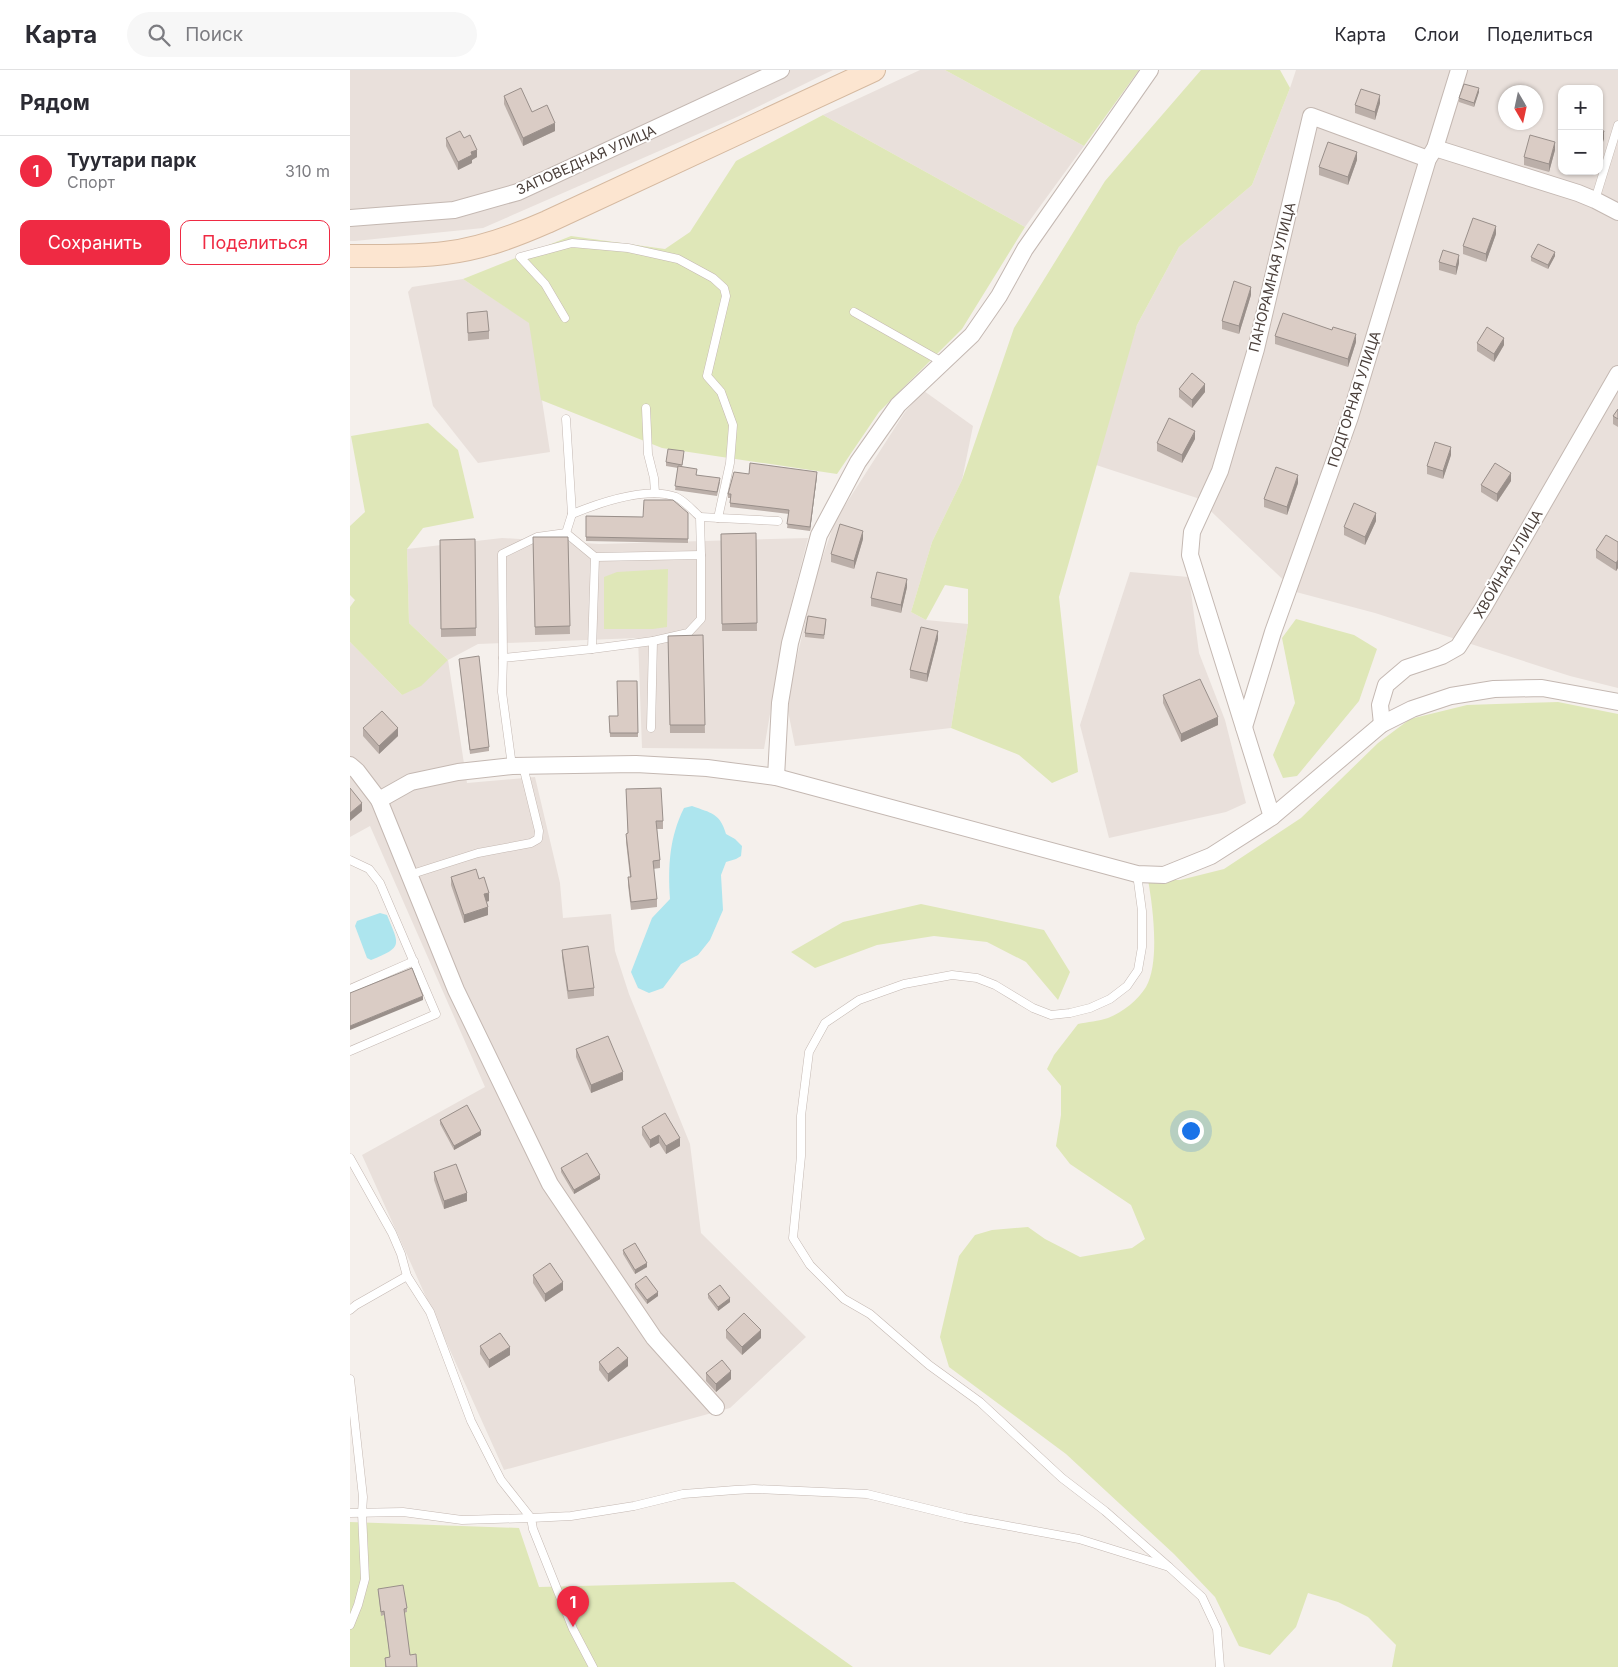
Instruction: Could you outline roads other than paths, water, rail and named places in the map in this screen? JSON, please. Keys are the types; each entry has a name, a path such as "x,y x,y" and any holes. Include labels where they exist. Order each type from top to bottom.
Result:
{"street":[{"name":"ЗАПОВЕДНАЯ УЛИЦА","path":"350,218 454,210 518,192 781,70"},
{"path":"350,256 399,256 447,253 502,241 548,222 874,70"},
{"path":"776,776 780,703 790,643 819,535 858,462 898,405 972,335 999,296 1025,249 1150,70"},
{"name":"ПОДГОРНАЯ УЛИЦА","path":"1244,727 1273,632 1350,417 1459,70"},
{"name":"ПАНОРАМНАЯ УЛИЦА","path":"1244,727 1190,555 1192,532 1220,472 1256,349 1311,116 1432,153"},
{"path":"1432,153 1595,200 1618,212"},
{"name":"ХВОЙНАЯ УЛИЦА","path":"1382,724 1380,705 1386,685 1406,668 1442,656 1458,647 1484,608 1618,374"},
{"path":"379,800 411,782 458,772 518,766 636,764 706,768 776,776 1137,874 1164,875 1211,856 1272,817 1382,724 1412,709 1452,696 1494,689 1542,688 1618,702"},
{"path":"1244,727 1272,817"},
{"path":"350,765 357,771 379,800 456,990 550,1184 654,1338 716,1407"}],"lane":[{"path":"1595,200 1618,125"},
{"path":"565,318 545,284 520,257 572,243 628,248 678,258 713,278 724,288 726,296 707,376 721,392 732,426 730,463 718,518"},
{"path":"854,312 944,363"},
{"path":"646,408 648,454 654,478 655,493"},
{"path":"566,419 572,514 566,533"},
{"path":"572,514 605,501 655,493 677,498 700,517 778,521"},
{"path":"503,658 652,641 688,633 700,619 700,517"},
{"path":"409,875 478,853 531,843 538,839 539,831 518,766 502,692 502,554 537,537 566,533 595,557 701,555"},
{"path":"592,649 595,557"},
{"path":"651,728 652,641"},
{"path":"350,860 370,870 380,883 436,1014 350,1052"},
{"path":"1137,874 1142,910 1142,947 1138,970 1127,986 1110,999 1090,1008 1070,1013 1051,1014 1033,1008 977,978 952,975 904,984 859,1000 825,1023 809,1052 801,1116 801,1156 793,1238 810,1265 844,1299 870,1314 929,1365 980,1402 1062,1478 1105,1510 1202,1597 1217,1629 1220,1667"},
{"path":"350,989 414,961"},
{"path":"350,1158 398,1247 407,1276 430,1312 478,1435 501,1480 531,1518 533,1529 573,1629 593,1667"},
{"path":"350,1310 407,1276"},
{"path":"350,1379 363,1497 365,1579 350,1625"},
{"path":"350,1513 403,1512 462,1520 531,1518 571,1516 634,1506 683,1494 754,1488 867,1494 965,1518 1078,1539 1169,1567"}],"water":[{"path":"692,806 710,812 718,818 726,834 742,846 741,856 726,862 721,875 723,910 710,940 698,955 681,964 663,988 649,993 638,988 631,972 652,918 670,899 669,876 672,842 684,808"},
{"path":"380,913 387,915 396,944 389,952 371,960 367,958 355,926 357,921"}],"place":[{"name":"Туутари парк","path":"573,1627"}]}
